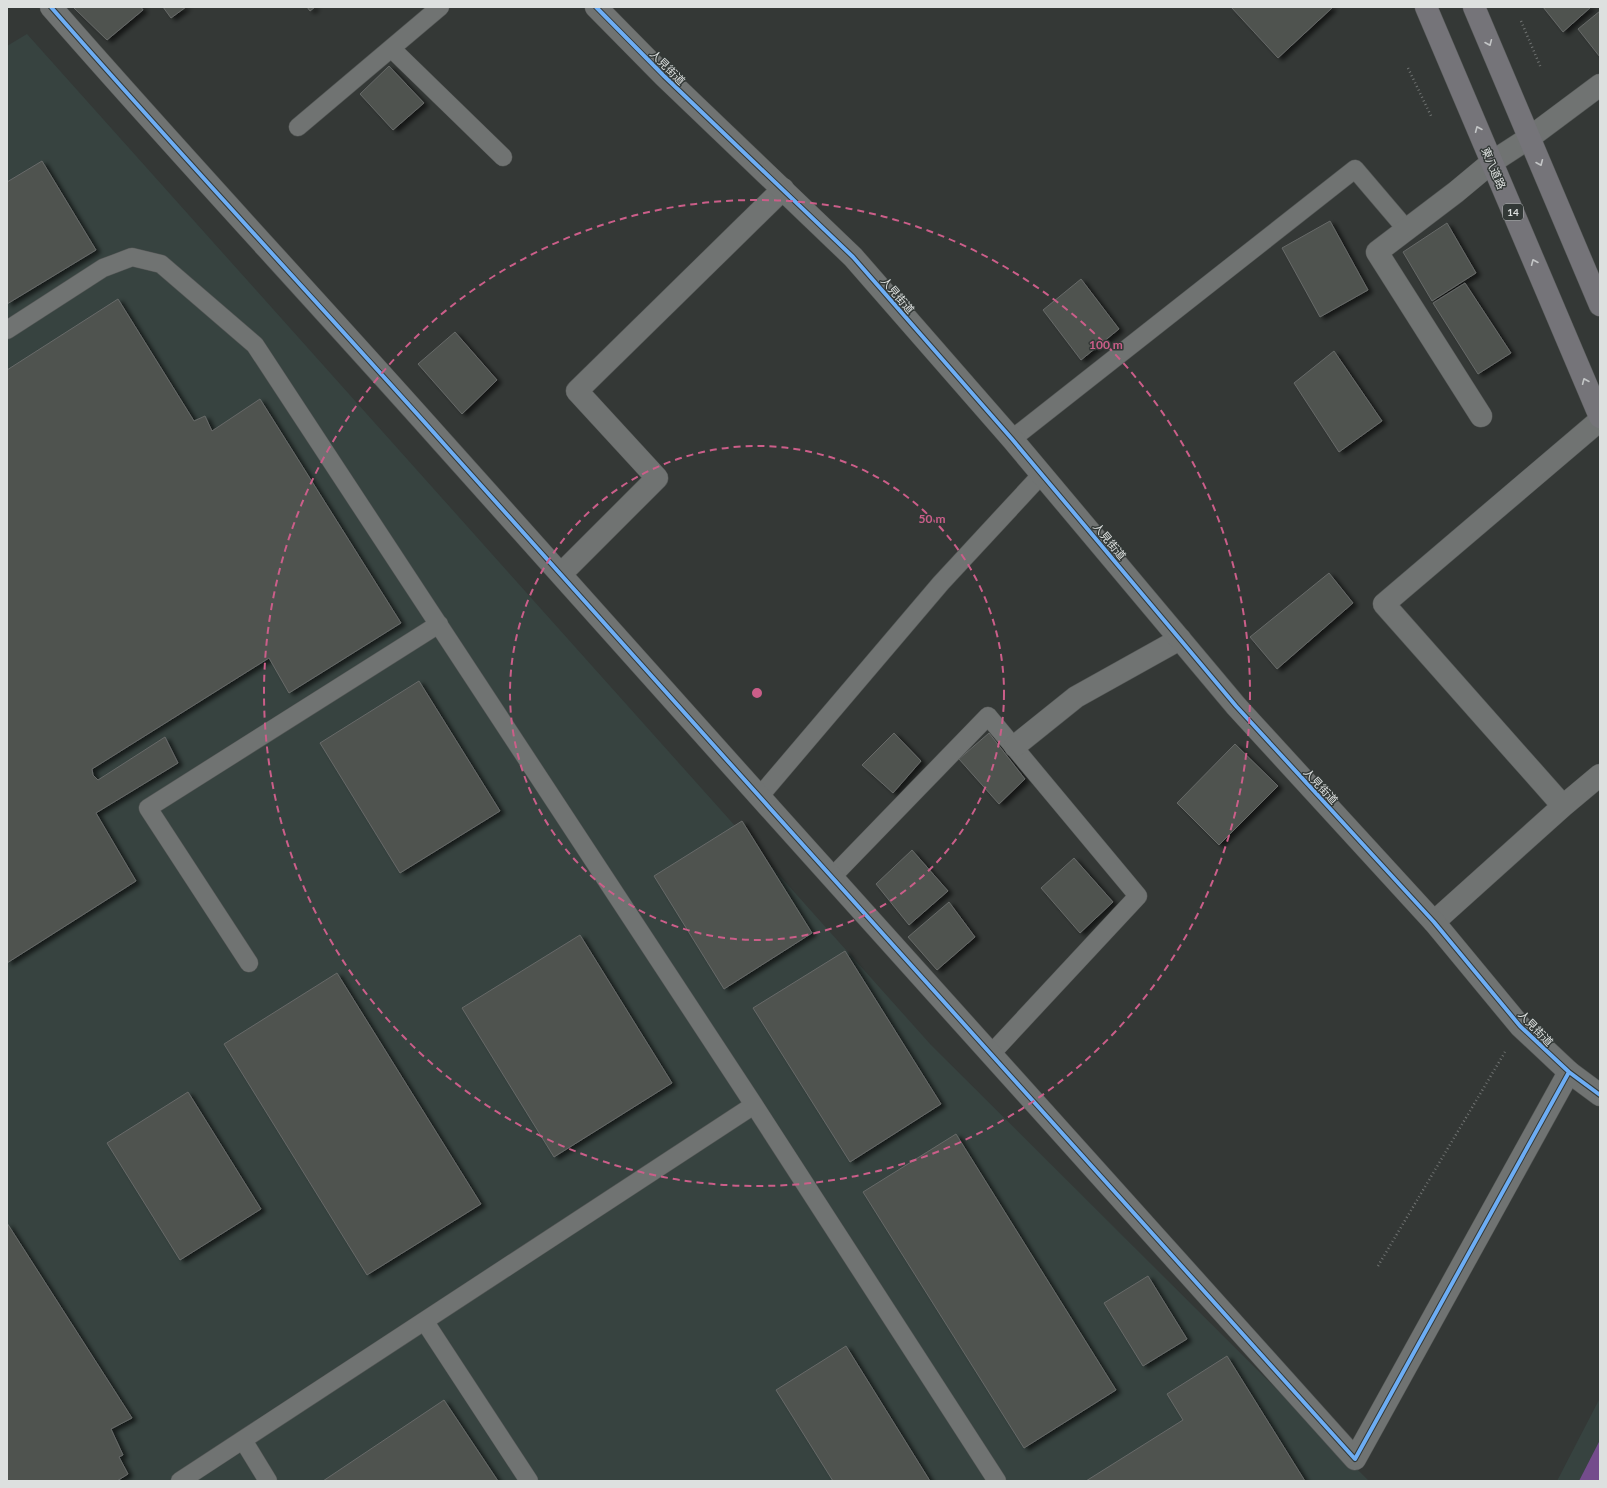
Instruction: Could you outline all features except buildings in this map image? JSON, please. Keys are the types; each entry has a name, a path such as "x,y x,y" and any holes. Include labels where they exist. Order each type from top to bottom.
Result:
{"main road":[{"name":"東八道路","path":"1426,7 1600,419"},
{"path":"1474,7 1600,305"}],"street":[{"path":"51,7 116,82 366,356 831,878 1355,1459 1569,1072"},
{"name":"人見街道","path":"596,7 664,76 853,257 1042,474 1236,706 1434,922 1520,1026 1569,1072 1600,1095"},
{"path":"1481,416 1377,252 1492,162 1529,138 1600,85"},
{"path":"561,574 657,478 577,391 783,189"},
{"path":"1563,806 1384,604 1600,419"},
{"path":"1015,746 1076,697 1180,639"},
{"path":"1434,922 1563,806 1600,775"}],"lane":[{"path":"298,127 440,7"},
{"path":"392,48 503,157"},
{"path":"1012,440 1355,169 1407,230"},
{"path":"7,330 103,268 132,257 160,264 254,345 754,1105 998,1481"},
{"path":"759,797 941,583 1042,474"},
{"path":"249,963 148,808 438,624"},
{"path":"831,878 988,716 1015,746 1138,896 990,1055"},
{"path":"180,1481 754,1105"},
{"path":"424,1322 529,1481"},
{"path":"243,1440 268,1481"}],"path":[{"path":"1521,21 1541,68"},
{"path":"1408,68 1432,118"},
{"path":"1378,1266 1520,1026"}],"shaded area":[{"path":"27,34 931,1045 1369,1481 7,1481 7,46"},
{"path":"1600,1398 1600,1481 1557,1481"},
{"path":"1600,1440 1600,1481 1579,1481"}],"cycle path":[{"path":"51,7 1355,1459 1569,1072"},
{"path":"596,7 664,76 853,257 1012,439 1236,706 1434,922 1520,1026 1569,1072 1600,1095"}]}
